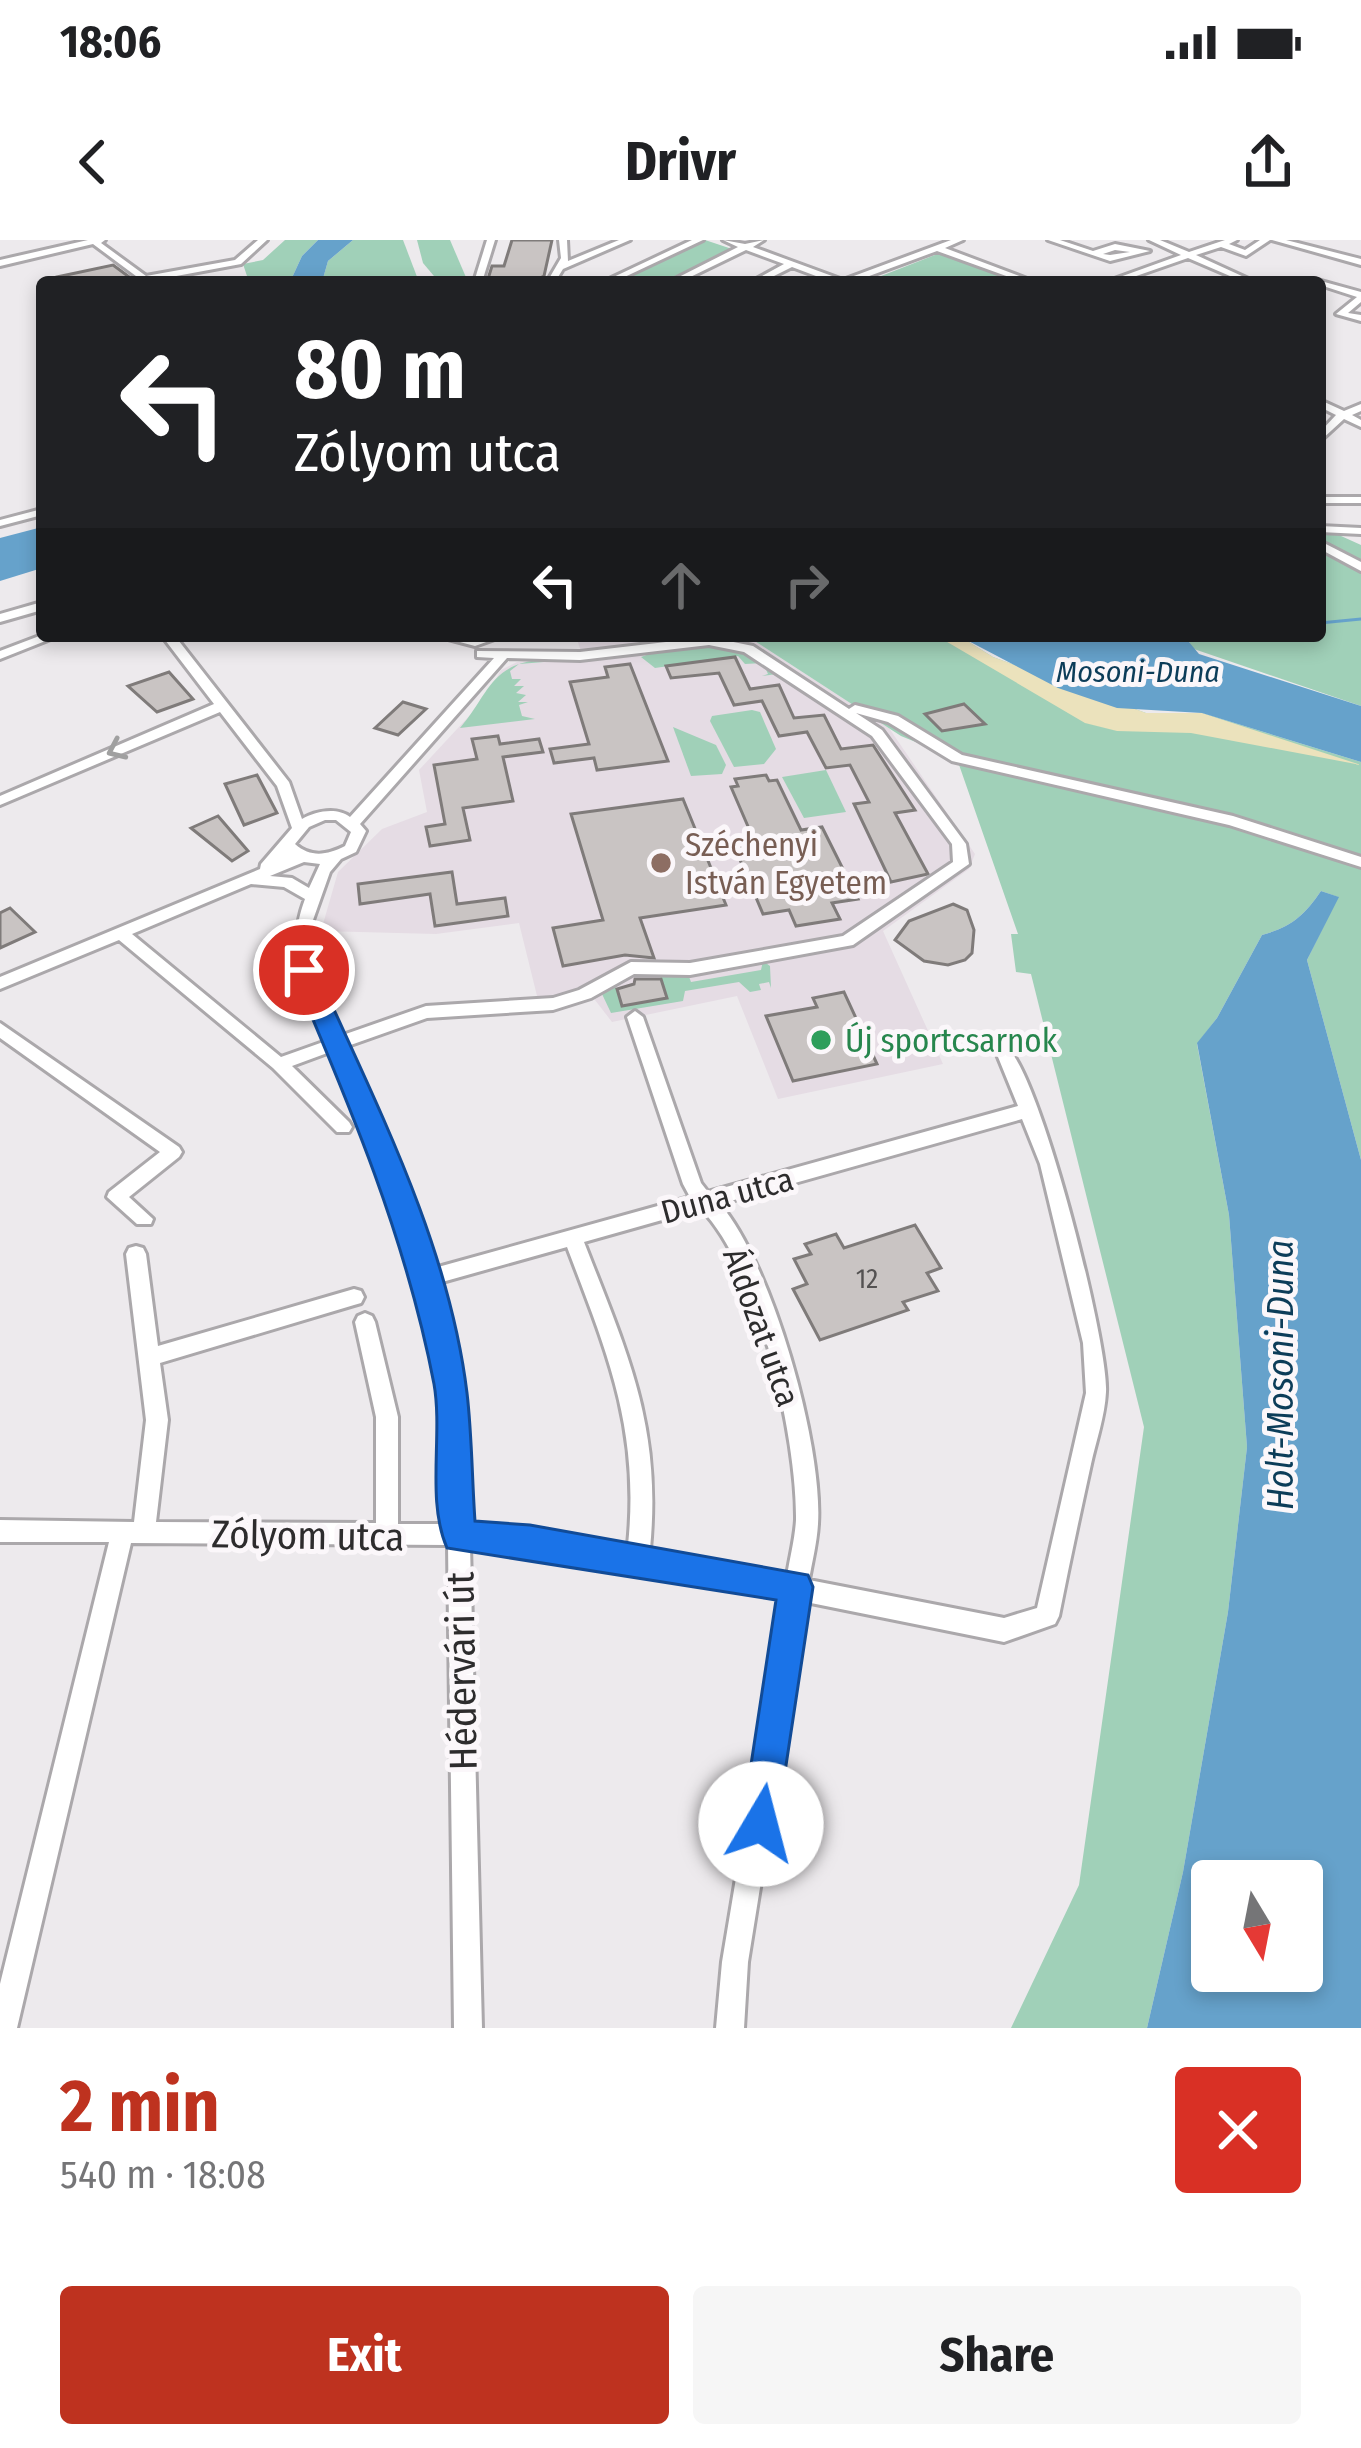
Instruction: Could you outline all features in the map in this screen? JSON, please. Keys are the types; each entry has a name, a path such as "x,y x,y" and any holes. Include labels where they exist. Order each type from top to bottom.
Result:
{"street":[{"path":"161,276 238,262 263,240"},
{"path":"480,276 491,240"},
{"path":"554,276 560,267 563,240"},
{"path":"564,276 565,266 626,240"},
{"path":"620,276 699,240"},
{"path":"727,240 827,276"},
{"path":"686,276 760,240"},
{"path":"860,276 958,240"},
{"path":"1052,240 1093,254 1110,258 1146,251 1122,246 1093,254"},
{"path":"1153,240 1239,276"},
{"path":"1127,276 1233,240"},
{"path":"1221,244 1246,253 1266,240"},
{"path":"1276,240 1361,262"},
{"path":"0,263 96,241 141,276"},
{"path":"939,249 1012,276"},
{"path":"560,267 592,257"},
{"path":"238,262 242,276"},
{"path":"767,276 793,263"},
{"path":"1326,284 1361,297 1341,314"},
{"path":"1326,312 1361,318"},
{"path":"1326,406 1361,424"},
{"path":"1326,433 1361,407"},
{"path":"1326,500 1361,500"},
{"path":"0,523 36,514"},
{"path":"1326,529 1361,532"},
{"path":"1326,547 1361,567"},
{"path":"0,618 36,608"},
{"path":"0,655 36,642"},
{"path":"173,642 284,785 327,816 354,823 376,792 511,649"},
{"path":"280,1064 426,1012 560,1003 640,966 690,969 838,943 954,872 962,851 883,739 754,652 725,642 558,656 489,643 472,691"},
{"path":"818,693 893,719 957,758 1232,821 1361,862"},
{"path":"0,801 224,705"},
{"path":"242,884 288,844 297,825 284,785"},
{"path":"297,825 376,792"},
{"name":"Hédervári út","path":"310,898 335,857 356,843 359,831 354,823"},
{"path":"288,844 305,858"},
{"path":"0,983 305,858 335,857"},
{"name":"Hédervári út","path":"305,858 310,898 302,938 304,970 391,1168 425,1279 451,1390 459,1536 468,2028"},
{"path":"242,884 287,882 310,898"},
{"path":"121,933 280,1064 343,1127"},
{"name":"Áldozat utca","path":"635,1017 701,1202 719,1216 791,1391 804,1461 807,1522 735,1962 730,2028"},
{"path":"0,1029 173,1153 116,1197 144,1219"},
{"path":"1005,1052 1029,1110"},
{"name":"Duna utca","path":"425,1279 1029,1110"},
{"name":"Zólyom utca","path":"0,1531 494,1535 796,1587 1004,1630 1038,1623 1047,1616 1096,1393 1093,1342 1066,1227 1029,1110"},
{"path":"572,1236 638,1411 646,1504 638,1558"},
{"path":"3,2028 133,1533 157,1420 136,1254"},
{"path":"152,1358 354,1297"},
{"path":"364,1322 387,1418 387,1536"}],"shaded area":[{"name":"Széchenyi István Egyetem","path":"578,642 756,642 889,728 975,854 969,869 883,931 943,1064 778,1099 737,996 612,1022 588,991 539,1004 519,923 436,934 321,931 338,872 382,829 427,812 419,770 483,701 501,670 517,662 582,655"}],"green space":[{"path":"285,240 318,240 302,256 293,276 247,276 243,264 263,260"},
{"path":"353,240 403,240 417,276 324,276 328,261"},
{"path":"417,240 450,240 465,276 434,276 423,263"},
{"path":"705,240 735,250 675,276 624,276"},
{"path":"940,253 1006,276 881,276"},
{"path":"1326,532 1361,545 1361,706 1191,648 1189,642 1326,642"},
{"path":"756,642 969,642 993,657 1146,713 1202,713 1361,762 1361,1160 1307,960 1338,897 1321,891 1296,919 1262,935 1217,1018 1197,1044 1229,1215 1247,1447 1228,1612 1183,1872 1147,2028 1011,2028 1079,1885 1144,1427 1031,974 1016,972 1011,934 1018,934 957,759 901,736"},
{"path":"704,644 750,654 777,671 777,674 762,676 768,674 763,663 745,664 738,656 655,668 641,657 655,652 635,652"},
{"path":"530,658 569,660 520,664 537,660"},
{"path":"518,665 510,671 512,679 521,679 514,686 524,686 516,693 526,695 518,702 528,702 519,705 522,716 535,719 460,728 499,675"},
{"path":"760,712 776,749 764,764 734,767 710,721 712,716"},
{"path":"673,727 716,745 726,765 722,774 691,776"},
{"path":"826,770 846,812 804,818 782,777"},
{"path":"763,961 770,966 771,988 769,982 750,992 739,982 685,991 683,1001 611,1013 602,994 616,987 622,1006 666,999 659,972 688,974 691,982 761,970"}],"sand":[{"path":"947,642 969,642 993,657 1146,713 1202,713 1361,765 1191,733 1117,731 1085,723"}],"water":[{"path":"318,240 353,240 328,261 324,276 293,276 302,256"},
{"path":"36,529 36,570 0,581 0,538"},
{"name":"Mosoni-Duna","path":"970,642 1189,642 1199,654 1361,706 1361,762 1202,713 1117,708 1058,688"},
{"name":"Holt-Mosoni-Duna","path":"1321,891 1339,897 1307,960 1361,1160 1361,2028 1147,2028 1183,1872 1228,1612 1247,1447 1229,1215 1197,1043 1217,1018 1262,935 1303,914"}],"building":[{"path":"512,240 552,240 544,276 489,276 492,266 504,266"},
{"path":"113,265 128,276 62,276"},
{"path":"735,657 750,689 779,685 794,718 824,715 841,749 873,745 915,810 895,813 928,874 891,882 854,804 869,802 850,765 826,768 807,732 779,736 762,701 734,705 719,673 671,678 666,666"},
{"path":"630,664 668,761 597,770 594,758 554,763 550,749 589,744 570,682 608,677 605,667"},
{"path":"169,672 193,699 157,712 128,686"},
{"path":"403,702 426,709 398,735 375,728"},
{"path":"964,704 985,724 942,731 925,714"},
{"path":"498,736 500,744 539,739 543,752 503,757 513,801 463,808 470,840 430,846 426,827 445,824 434,765 477,759 472,739"},
{"path":"257,775 277,813 244,825 225,784"},
{"path":"766,775 769,781 777,780 801,830 822,827 858,899 832,903 840,919 796,926 789,910 763,914 732,841 753,838 731,787 738,786 735,779"},
{"path":"683,799 726,905 640,918 654,958 625,955 563,966 553,928 603,920 571,814"},
{"path":"218,816 248,851 232,861 191,828"},
{"path":"452,872 457,904 505,898 508,916 435,926 430,894 360,904 358,884"},
{"path":"953,904 967,910 974,930 972,953 965,960 948,965 924,961 895,940 909,921"},
{"path":"10,908 35,932 0,948 0,913"},
{"path":"635,979 661,979 667,998 622,1006 617,989 634,984"},
{"name":"Új sportcsarnok","path":"844,992 877,1064 793,1081 766,1016 817,1007 813,998"},
{"path":"915,1225 941,1268 927,1273 938,1291 903,1302 908,1310 820,1340 793,1289 807,1284 794,1259 811,1254 805,1244 836,1234 844,1248"}],"waterway":[{"path":"1326,622 1361,619"}],"place":[{"name":"Széchenyi István Egyetem","path":"661,863"},
{"name":"Új sportcsarnok","path":"821,1040"}],"route":[{"path":"304,970 391,1168 425,1279 451,1390 459,1536 494,1535 796,1587 761,1824"}]}
